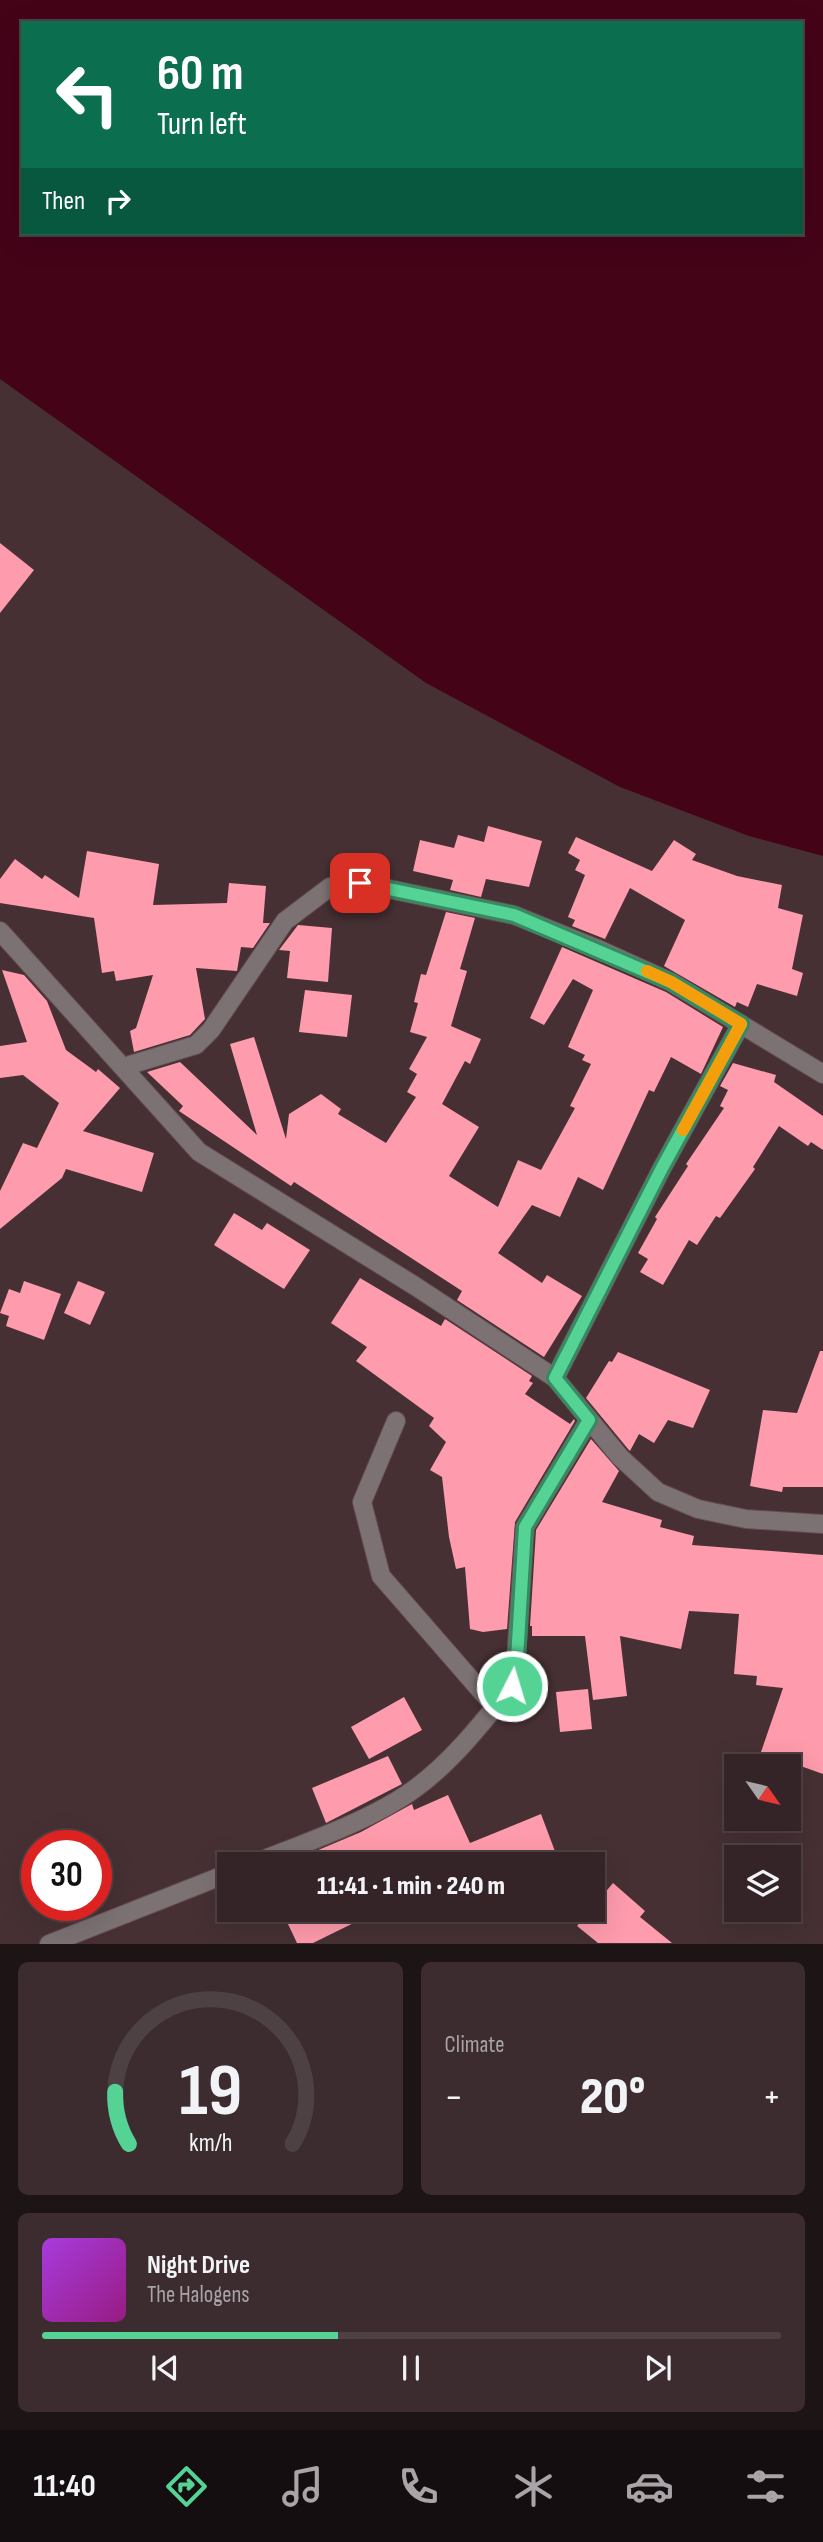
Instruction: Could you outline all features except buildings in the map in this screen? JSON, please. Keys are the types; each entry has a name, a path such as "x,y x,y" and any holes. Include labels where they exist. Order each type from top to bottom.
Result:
{"street":[{"path":"124,1067 196,1045 211,1030 285,921 330,887 360,883 514,915 671,982 823,1074"},
{"path":"0,931 199,1152 415,1286 555,1378 621,1457 658,1492 698,1509 746,1519 823,1524"},
{"path":"555,1378 662,1168 741,1024"},
{"path":"282,1852 334,1831 412,1791 452,1756 512,1686 516,1675 525,1527 589,1420"},
{"path":"396,1421 362,1502 381,1576 495,1707"},
{"path":"49,1944 217,1878"}],"shaded area":[{"path":"0,0 823,0 823,856 749,836 620,787 426,683 0,379"}],"slow traffic":[{"path":"647,971 671,982 741,1024 683,1130"}],"route":[{"path":"360,883 514,915 671,982 741,1024 662,1168 555,1378 589,1420 525,1527 515,1651 516,1675 512,1686"}]}
